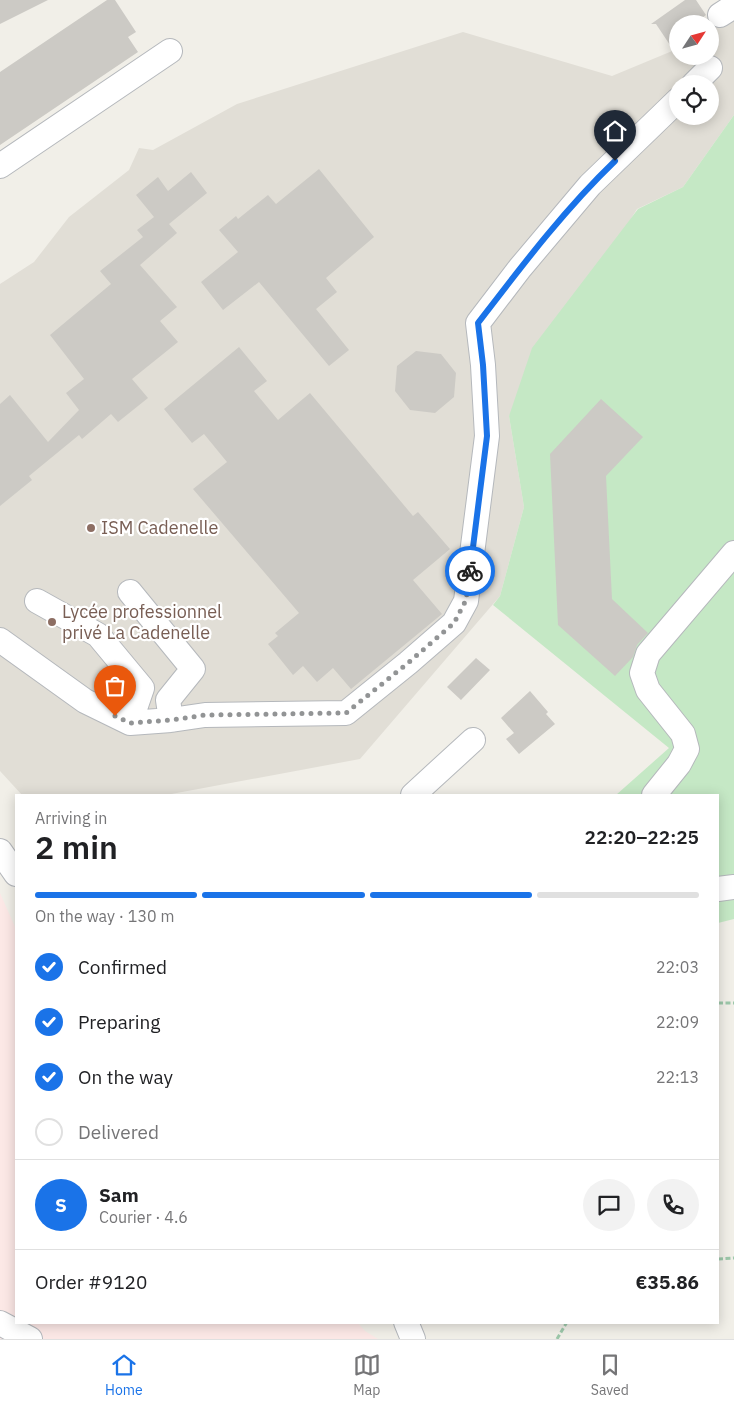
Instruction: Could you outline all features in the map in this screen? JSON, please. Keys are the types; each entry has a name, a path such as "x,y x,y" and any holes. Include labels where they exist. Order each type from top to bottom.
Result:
{"street":[{"path":"0,166 170,51"},
{"path":"0,640 85,701 130,723 205,715 346,713 454,623 466,600 487,436 483,365 478,323 520,268 590,185 669,109"},
{"path":"655,794 679,764 687,749 683,734 648,690 642,673 648,654 734,553"},
{"path":"130,592 193,669 168,700 172,720"},
{"path":"37,601 98,635 142,688 130,723"},
{"path":"414,794 473,740"},
{"path":"0,851 15,873"},
{"path":"719,889 734,887"},
{"path":"0,1323 30,1339"},
{"path":"407,1324 413,1339"},
{"path":"413,1339 414,1324"}],"path":[{"path":"719,1002 734,1003"},
{"path":"719,1259 734,1258"},
{"path":"557,1339 566,1324"}],"shaded area":[{"path":"734,15 734,115 683,187 637,209 509,416 524,507 500,596 360,759 171,794 21,794 0,771 0,284 34,262 69,217 129,170 139,148 153,150 237,104 463,32 612,76 669,52 669,65 719,65 719,24"},
{"path":"0,893 15,927 15,1324 359,1324 365,1331 378,1339 0,1339"}],"green space":[{"path":"734,115 734,919 719,923 719,794 617,794 669,748 493,605 500,596 524,507 509,416 532,348 638,209 683,187"}],"building":[{"path":"0,0 48,0 0,24"},
{"path":"107,0 115,0 136,32 128,37 138,52 0,145 0,72"},
{"path":"685,0 696,0 706,15 669,15 669,44 656,24 651,24"},
{"path":"319,169 374,237 326,278 337,292 316,309 349,350 329,366 259,282 223,310 201,282 238,252 219,230 236,216 238,219 268,195 276,204"},
{"path":"191,172 207,193 169,224 177,233 140,265 177,307 160,321 178,342 132,379 148,398 118,422 111,414 82,439 79,435 29,476 32,480 0,506 0,404 10,395 48,442 79,410 66,393 84,379 50,335 111,284 100,271 143,237 137,230 154,217 136,195 158,177 168,191"},
{"path":"239,347 267,381 254,391 278,420 310,393 413,516 418,512 450,549 413,580 442,614 351,689 333,668 317,682 303,666 293,675 268,644 278,636 275,633 299,613 193,489 227,462 204,434 192,443 164,409"},
{"path":"416,351 441,354 456,373 454,397 435,413 410,410 395,391 397,366"},
{"path":"601,399 643,437 606,476 612,599 648,633 637,645 633,657 615,676 558,625 550,454"},
{"path":"476,658 490,670 461,700 447,687"},
{"path":"530,691 548,712 546,714 555,724 519,754 506,739 514,733 501,718"}],"way so far":[{"path":"115,716 130,723 205,715 346,713 454,623 466,600 470,571"}],"place":[{"name":"ISM Cadenelle","path":"91,528"},
{"name":"Lycée professionnel privé La Cadenelle","path":"52,622"}],"route":[{"path":"470,571 487,436 483,365 478,323 520,268 590,185 615,161"}]}
